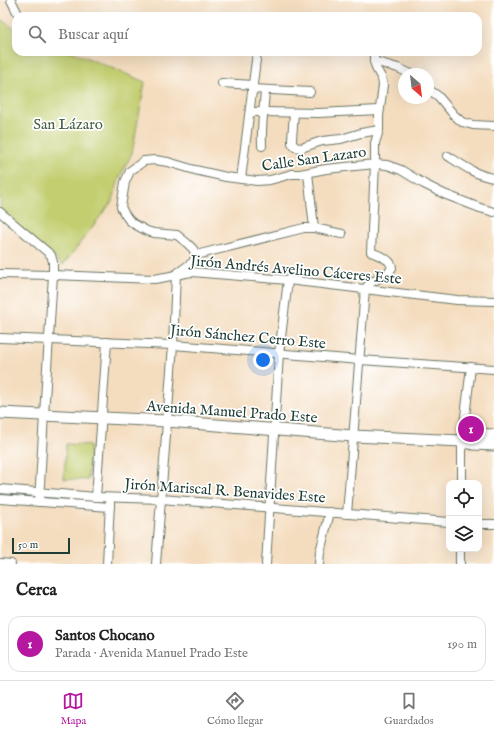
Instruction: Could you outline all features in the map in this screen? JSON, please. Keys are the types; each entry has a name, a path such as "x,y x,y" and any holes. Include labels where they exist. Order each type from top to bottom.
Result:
{"street":[{"path":"11,0 17,12"},
{"path":"241,179 257,56"},
{"path":"347,514 366,289 370,283 387,274 392,268 392,264 389,261 371,252 375,143 379,130 379,110 382,85 382,79 376,68 374,56"},
{"path":"374,61 398,68"},
{"path":"222,82 265,90 310,92"},
{"path":"262,146 261,131 265,90"},
{"path":"434,93 462,122 473,125 494,126"},
{"path":"250,112 319,114 379,110"},
{"path":"294,113 292,143 295,147 301,148 379,130"},
{"path":"448,156 471,170 486,177 494,178"},
{"name":"Calle San Lazaro","path":"196,255 193,249 177,235 154,233 139,227 129,220 124,213 121,207 125,182 130,171 144,161 155,160 168,162 195,170 257,181 326,169 375,164 394,167 444,194 494,212"},
{"path":"308,173 314,228"},
{"path":"0,212 51,254 53,262 54,275 39,502"},
{"path":"156,564 173,345 176,274 193,262 196,255 304,228 314,228 342,234"},
{"name":"Jirón Andrés Avelino Cáceres Este","path":"0,274 154,279 192,272 288,280 458,300 494,301"},
{"path":"266,564 279,354 288,280"},
{"name":"Jirón Sánchez Cerro Este","path":"0,338 173,345 494,369"},
{"path":"96,497 107,342"},
{"path":"462,480 462,441 471,367"},
{"name":"Avenida Manuel Prado Este","path":"0,413 167,421 353,436 462,441 473,444 494,445"},
{"name":"Avenida Manuel Prado Este","path":"462,441 474,434 494,435"},
{"name":"Jirón Mariscal R. Benavides Este","path":"0,489 40,491 111,498 161,499 446,522"},
{"path":"107,564 111,498"},
{"path":"0,500 110,507"},
{"path":"319,564 320,552 330,512"},
{"path":"482,524 494,524"},
{"path":"460,552 460,564"},
{"path":"0,563 11,564"}],"green space":[{"name":"San Lázaro","path":"0,19 12,27 12,56 83,56 145,82 132,153 119,179 113,200 63,265 0,210"},
{"path":"66,444 90,445 88,480 64,479"}],"place":[{"name":"Santos Chocano","path":"471,429"}]}
